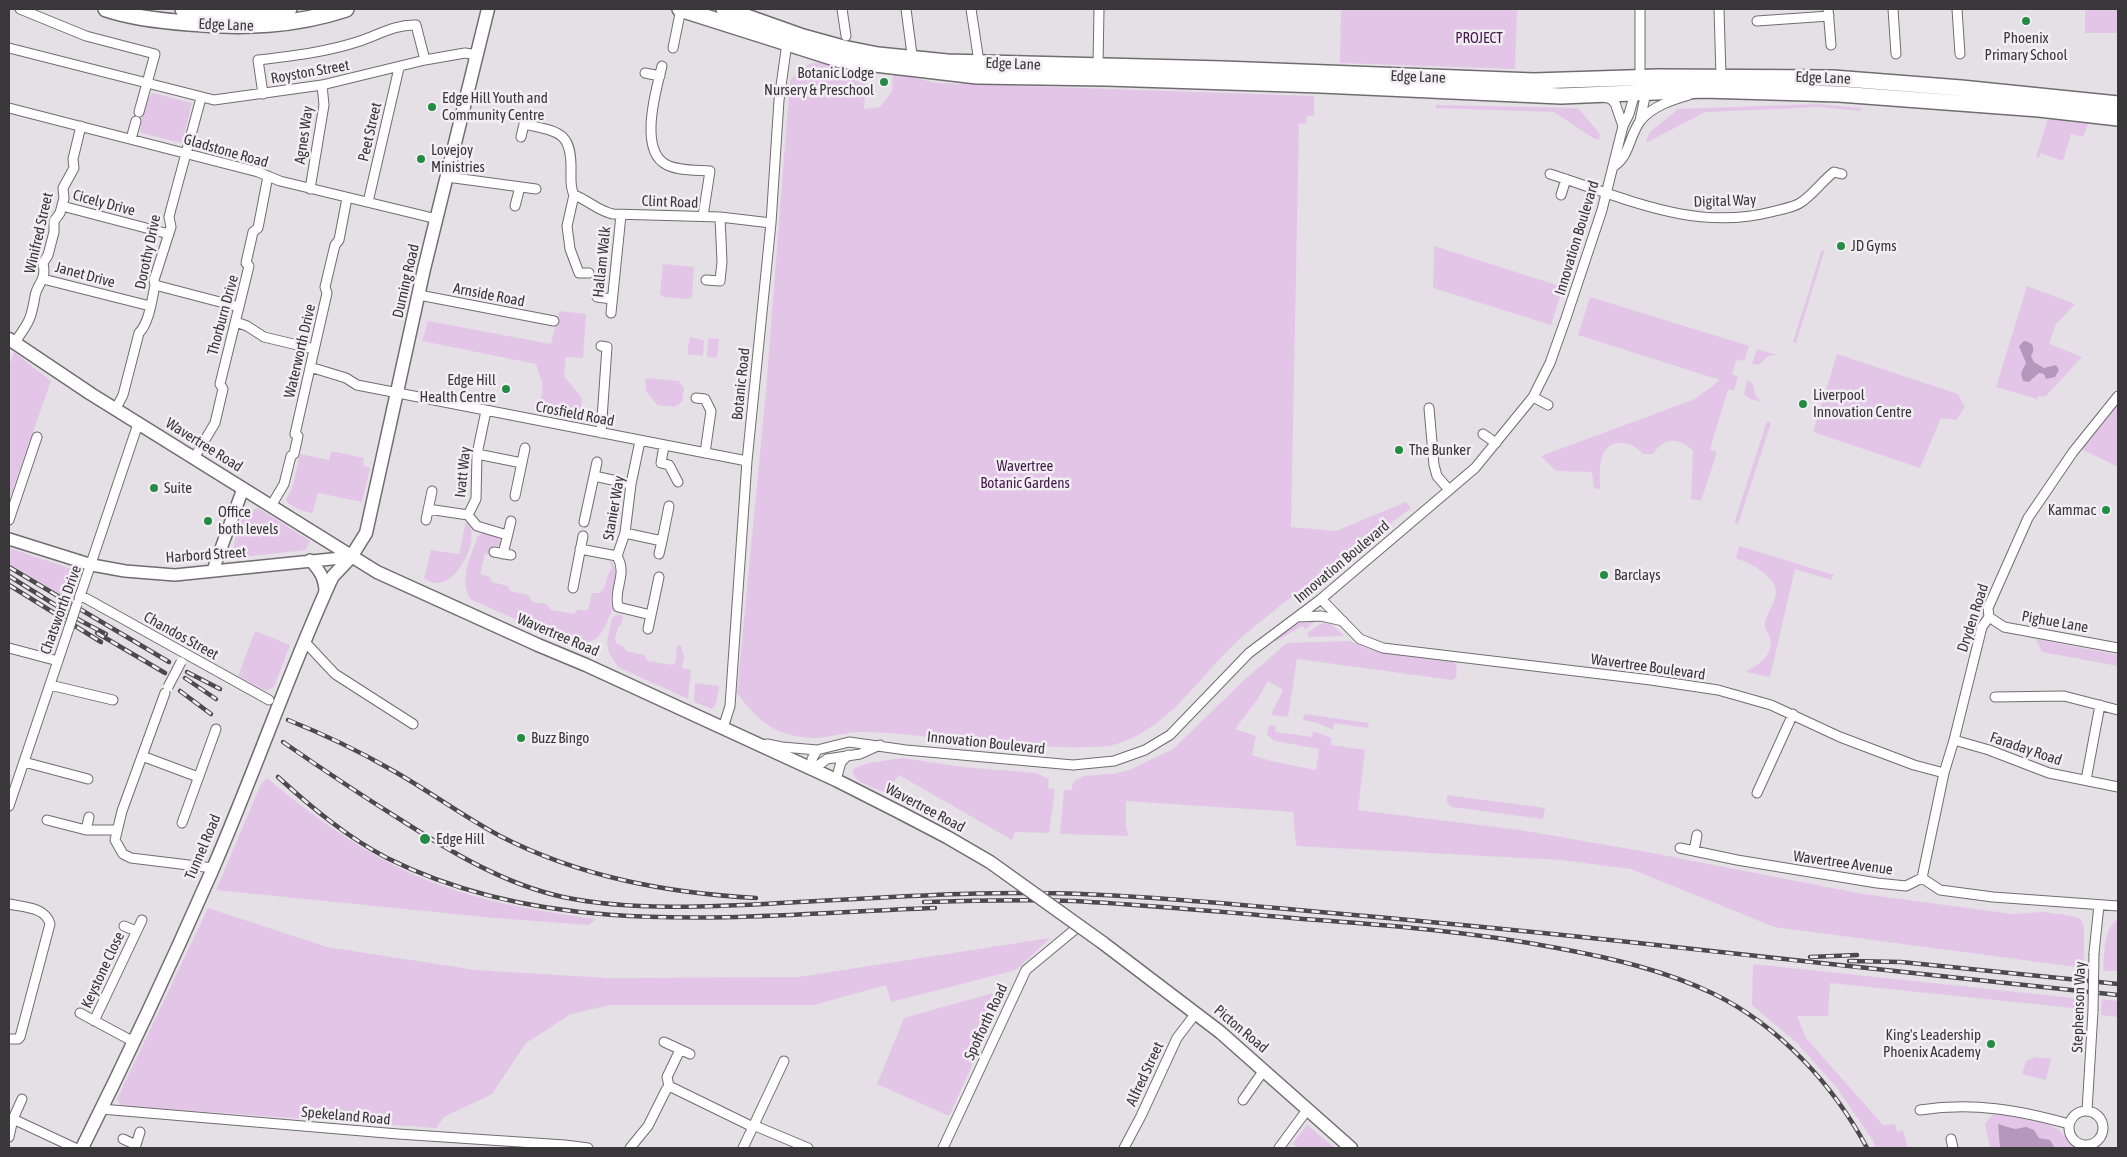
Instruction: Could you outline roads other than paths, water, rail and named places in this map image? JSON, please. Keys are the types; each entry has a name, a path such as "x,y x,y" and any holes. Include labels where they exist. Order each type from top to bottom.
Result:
{"highway":[{"name":"Edge Lane","path":"106,9 155,21 240,27 311,19 346,9"},
{"name":"Edge Lane","path":"184,9 269,12 289,9"},
{"name":"Edge Lane","path":"680,9 841,60 913,64 997,77 1224,81 1561,96 1600,96 1640,92 1704,90 1839,94 2030,108 2118,118"},
{"name":"Edge Lane","path":"724,9 811,39 913,64 979,62 1014,65 1098,66 1534,81 1721,76 1833,78 1960,88 2118,104"}],"main road":[{"name":"Durning Road","path":"350,557 366,533 419,295 488,9"},
{"name":"Wavertree Road","path":"12,341 115,410 377,572 750,740 901,813 990,862 1103,943"},
{"name":"Tunnel Road","path":"82,1148 134,1042 212,870 325,593 333,576 350,557"},
{"name":"Picton Road","path":"1103,943 1196,1014 1264,1070 1351,1148"}],"street":[{"path":"20,9 86,36 155,54 131,140"},
{"path":"673,48 680,9"},
{"path":"842,9 846,36"},
{"path":"906,9 913,64"},
{"path":"970,9 979,62"},
{"path":"1098,66 1099,9"},
{"path":"1640,9 1640,121"},
{"path":"1719,9 1721,76"},
{"path":"1893,9 1896,54"},
{"path":"1958,9 1960,54"},
{"path":"1757,21 1829,12 1831,45"},
{"path":"263,94 258,60 304,55 360,41 401,26 416,25 425,60"},
{"name":"Botanic Road","path":"723,728 730,706 747,461 771,223 779,100 787,43"},
{"name":"Royston Street","path":"9,48 214,100 322,85 399,68 425,60 465,53 477,56"},
{"path":"662,66 652,114 654,150 659,159 670,166 710,171 703,216"},
{"name":"Peet Street","path":"368,202 399,68"},
{"path":"645,73 660,76"},
{"name":"Agnes Way","path":"310,189 324,105 322,85"},
{"name":"Edge Lane","path":"1614,166 1622,161 1640,121 1658,107 1704,90"},
{"name":"Innovation Boulevard","path":"750,740 782,747 817,750 849,742 906,750 1067,765 1114,761 1145,750 1170,735 1249,653 1321,599 1474,468 1533,397 1550,363 1566,318 1603,191 1614,166 1624,126 1640,92"},
{"path":"1600,96 1615,103 1624,126"},
{"name":"Dorothy Drive","path":"115,410 123,395 138,334 143,330 150,306 155,285 154,280 171,227 170,217 201,98"},
{"name":"Gladstone Road","path":"9,108 258,172 280,181 310,189 437,219"},
{"path":"521,137 524,124 552,130 562,135 571,154 571,186 574,195 567,220 570,249 579,272 589,273"},
{"name":"Winifred Street","path":"12,341 31,320 35,295 45,272 43,263 48,255 54,232 54,221 64,198 63,188 74,168 73,159 81,126"},
{"name":"Digital Way","path":"1603,191 1652,209 1692,217 1740,217 1761,214 1799,204 1834,172 1842,174"},
{"path":"1550,174 1603,191"},
{"name":"Thorburn Drive","path":"194,458 215,423 223,390 220,384 229,341 236,322 238,307 243,298 250,266 246,262 253,232 258,228 268,176"},
{"path":"447,177 536,189"},
{"path":"1562,195 1566,179"},
{"path":"516,206 520,187"},
{"name":"Clint Road","path":"574,195 587,200 606,213 720,217 771,223"},
{"name":"Waterworth Drive","path":"271,506 284,484 291,456 294,454 298,436 296,434 327,293 325,287 335,246 341,233 347,198"},
{"name":"Cicely Drive","path":"62,206 168,234"},
{"name":"Hallam Walk","path":"611,313 621,215"},
{"path":"706,280 720,281 722,262 720,217"},
{"name":"Janet Drive","path":"43,279 150,306"},
{"path":"155,285 238,307"},
{"name":"Arnside Road","path":"419,295 554,321"},
{"path":"597,297 612,299"},
{"path":"236,322 264,337 314,349"},
{"path":"601,346 607,347 601,433"},
{"name":"Crosfield Road","path":"310,367 346,378 357,385 747,461"},
{"name":"Dryden Road","path":"1922,878 1944,773 1982,628 1989,617 1988,608 2028,518 2073,452 2118,396"},
{"path":"1533,397 1548,405"},
{"path":"696,398 705,399 711,411 705,453"},
{"path":"1429,408 1437,476 1449,490"},
{"name":"Ivatt Way","path":"486,411 477,454 476,499 468,515 475,525 508,535"},
{"name":"Chatsworth Drive","path":"9,806 92,565 138,424"},
{"path":"1483,434 1496,443"},
{"path":"9,520 38,437"},
{"name":"Stanier Way","path":"640,441 631,484 625,534 617,556 622,568 616,600 618,607 651,615"},
{"path":"664,446 661,463 669,465 678,482"},
{"path":"516,496 525,448"},
{"path":"477,454 522,463"},
{"path":"584,522 597,462"},
{"path":"594,476 631,484"},
{"path":"213,570 243,489"},
{"path":"426,520 432,491"},
{"path":"659,554 669,506"},
{"path":"428,509 457,515 468,515"},
{"path":"503,554 511,522"},
{"path":"625,534 662,541"},
{"path":"573,588 583,536"},
{"name":"Harbord Street","path":"9,539 92,565 175,575 350,557"},
{"path":"580,549 617,556"},
{"path":"310,560 322,574 325,583 325,593"},
{"path":"648,629 659,577"},
{"name":"Chandos Street","path":"79,599 183,658 269,700"},
{"name":"Wavertree Boulevard","path":"1321,599 1360,639 1383,648 1652,680 1718,690 1771,704 1840,737 1914,765 1944,773"},
{"path":"1297,617 1321,616 1343,621"},
{"name":"Pighue Lane","path":"1989,617 2004,626 2118,648"},
{"path":"305,642 335,674 413,724"},
{"path":"9,648 58,661"},
{"path":"183,658 167,690 142,756 116,830 115,840 118,848 130,858 212,870"},
{"path":"50,685 113,700"},
{"path":"1994,696 2064,696 2118,710"},
{"path":"2086,780 2100,705"},
{"path":"1757,793 1793,714"},
{"path":"182,823 216,729"},
{"name":"Faraday Road","path":"1954,740 1989,750 2049,773 2118,787"},
{"path":"812,770 827,759 860,754 880,745"},
{"path":"812,770 812,760 817,750"},
{"path":"836,780 841,762 848,755"},
{"path":"142,756 198,776"},
{"path":"24,762 85,778 79,788"},
{"path":"86,830 88,817"},
{"path":"47,820 86,830 116,830"},
{"path":"1694,851 1698,835"},
{"name":"Wavertree Avenue","path":"1680,848 1737,860 1877,883 1906,886 1922,878"},
{"path":"1922,878 1940,890 1993,897 2118,906"},
{"path":"9,904 41,912 48,917 50,924 20,1037 18,1039 9,1039"},
{"name":"Stephenson Way","path":"2087,1111 2093,1011 2094,953 2099,905"},
{"name":"Keystone Close","path":"94,1021 142,920"},
{"name":"Keystone Close","path":"124,926 136,931"},
{"name":"Spofforth Road","path":"943,1148 1026,970 1079,926"},
{"name":"Keystone Close","path":"80,1013 134,1042"},
{"name":"Alfred Street","path":"1124,1148 1177,1038 1196,1014"},
{"path":"664,1042 690,1054"},
{"path":"630,1148 648,1126 669,1086 667,1077 680,1050"},
{"path":"743,1148 784,1060"},
{"path":"1243,1100 1264,1070"},
{"path":"669,1086 753,1126 808,1148"},
{"path":"9,1137 22,1098"},
{"path":"1920,1110 1944,1106 2007,1109 2070,1124"},
{"name":"Spekeland Road","path":"102,1108 398,1134 588,1148"},
{"path":"1279,1148 1308,1110"},
{"path":"2087,1111 2095,1113 2102,1122 2100,1145 2080,1144 2070,1135 2070,1124 2074,1116 2087,1111"},
{"path":"14,1119 75,1148"},
{"path":"123,1139 135,1147 140,1132"}],"railway":[{"path":"9,567 169,662"},
{"path":"9,576 81,621 106,634"},
{"path":"9,585 101,642"},
{"path":"97,633 165,673"},
{"path":"187,672 220,689"},
{"path":"185,678 216,699"},
{"path":"180,691 211,714"},
{"path":"288,720 378,762 500,836 561,862 593,872 657,887 723,896 756,898"},
{"path":"283,742 386,811 479,866 541,891 588,901 643,906 699,907 1006,893 1139,897 1503,929 2118,995"},
{"path":"278,777 330,821 358,841 387,858 452,885 519,903 587,913 656,917 796,915 935,908"},
{"path":"924,902 1073,901 1399,927 1525,942 1637,966 1676,978 1714,994 1738,1007 1761,1023 1782,1040 1821,1080 1838,1101 1867,1148"},
{"path":"1810,957 1857,955"},
{"path":"1849,961 1901,962 2118,984"}],"place":[{"name":"Phoenix Primary School","path":"2026,21"},
{"name":"Botanic Lodge Nursery & Preschool","path":"884,82"},
{"name":"Edge Hill Youth and Community Centre","path":"432,107"},
{"name":"Lovejoy Ministries","path":"421,159"},
{"name":"JD Gyms","path":"1841,246"},
{"name":"Edge Hill Health Centre","path":"506,389"},
{"name":"Liverpool Innovation Centre","path":"1803,404"},
{"name":"The Bunker","path":"1399,450"},
{"name":"Suite","path":"154,488"},
{"name":"Kammac","path":"2106,510"},
{"name":"Office both levels","path":"208,521"},
{"name":"Barclays","path":"1604,575"},
{"name":"Buzz Bingo","path":"521,738"},
{"name":"Edge Hill","path":"425,839"},
{"name":"King's Leadership Phoenix Academy","path":"1991,1044"}],"park label":[{"name":"PROJECT","path":"1479,38"},
{"name":"Wavertree Botanic Gardens","path":"1025,474"}]}
